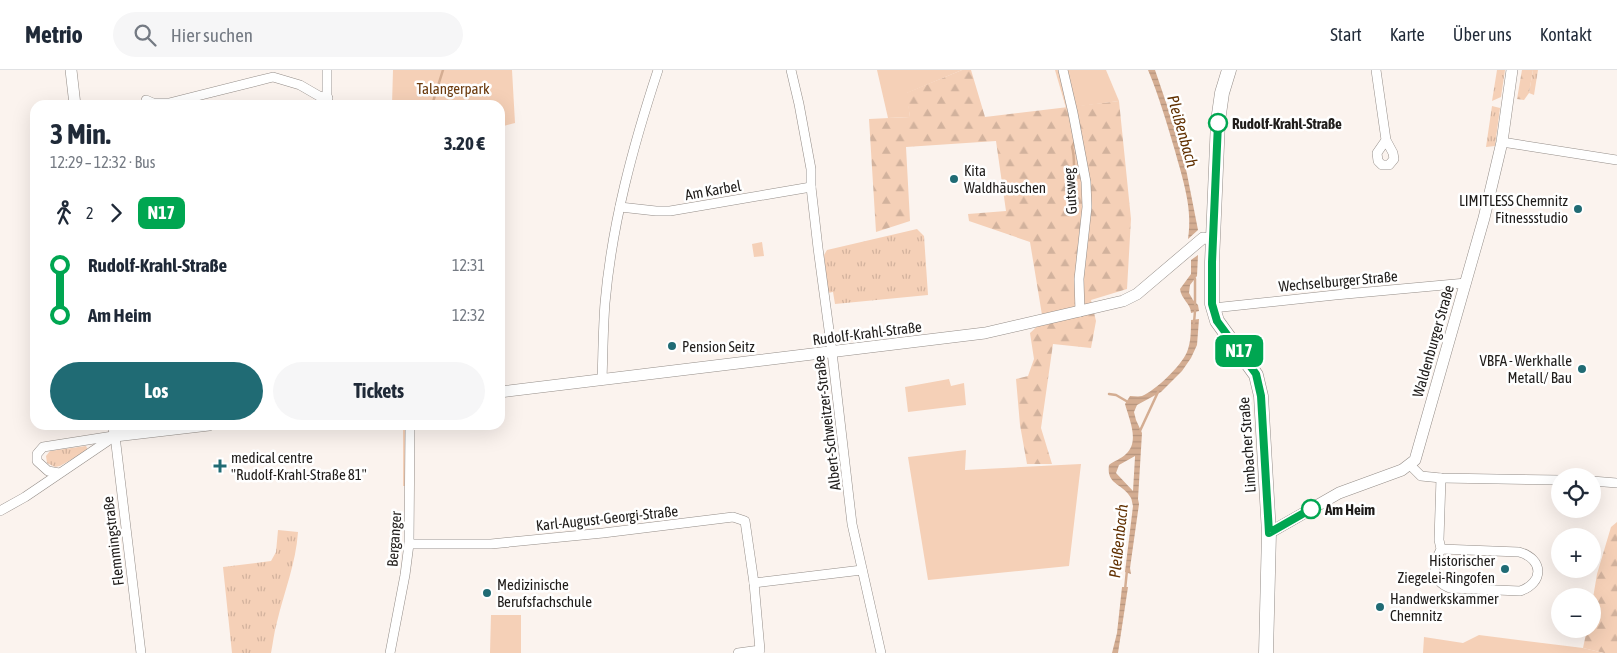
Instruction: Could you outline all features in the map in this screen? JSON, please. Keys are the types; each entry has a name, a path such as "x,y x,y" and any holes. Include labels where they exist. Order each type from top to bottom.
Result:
{"main road":[{"name":"Limbacher Straße","path":"1229,70 1219,109 1208,238 1211,288 1213,308 1217,321 1256,374 1261,396 1269,533 1266,653"}],"street":[{"path":"71,70 74,100"},
{"path":"327,70 327,100"},
{"path":"602,380 605,305 610,260 620,207 638,132 658,70"},
{"name":"Albert-Schweitzer-Straße","path":"790,70 799,104 810,169 852,524 881,653"},
{"name":"Gutsweg","path":"1063,70 1086,182 1087,207 1079,279 1080,312"},
{"path":"1376,70 1386,140"},
{"name":"Waldenburger Straße","path":"1410,465 1415,460 1466,284 1502,142 1512,70"},
{"path":"181,100 273,77 300,85 325,100"},
{"path":"1502,142 1617,160"},
{"name":"Am Karbel","path":"620,207 670,212 811,187"},
{"name":"Rudolf-Krahl-Straße","path":"505,391 985,333 1123,301 1137,294 1186,252 1208,238"},
{"name":"Wechselburger Straße","path":"1213,308 1466,284"},
{"path":"59,474 44,468 37,461 37,454 43,447 115,430"},
{"path":"0,511 59,474 115,430"},
{"name":"Flemmingstraße","path":"115,430 141,653"},
{"name":"Berganger","path":"390,653 405,574 408,544 411,477 410,430"},
{"path":"1269,533 1339,493 1402,470 1410,465 1421,476 1551,480"},
{"path":"1441,478 1439,540 1441,549 1436,560 1436,578 1441,585 1450,588 1520,591 1530,588 1536,580 1538,572 1536,562 1529,555 1519,552 1441,549"},
{"path":"1601,482 1617,483"},
{"name":"Karl-August-Georgi-Straße","path":"408,544 491,544 733,517 745,521 754,584"},
{"path":"738,653 760,650 754,584 862,570"}],"green space":[{"name":"Talangerpark","path":"393,70 512,70 515,123 505,126 505,100 392,100"},
{"path":"877,70 962,70 907,93 910,117 888,118"},
{"path":"962,70 971,70 985,117 1119,101 1131,219 1127,289 1091,300 1096,321 1091,348 1053,344 1041,428 1052,464 1027,464 1020,425 1016,379 1028,376 1034,359 1030,333 1043,321 1030,242 969,221 968,214 1006,211 996,141 906,147 910,221 876,232 869,119 910,117 906,93"},
{"path":"1055,70 1106,70 1119,101 1066,108"},
{"path":"1497,70 1505,70 1501,97 1492,101"},
{"path":"1522,70 1533,70 1529,93 1524,100 1517,99"},
{"path":"1533,70 1538,70 1534,95 1529,93"},
{"path":"1492,106 1500,108 1495,146 1486,147"},
{"path":"917,229 924,236 928,295 835,304 833,292 828,293 824,255 827,250"},
{"path":"762,242 764,256 754,257 752,244"},
{"path":"949,379 951,386 964,383 966,405 908,412 905,387"},
{"path":"403,430 407,430 406,486 403,486"},
{"path":"86,446 88,450 60,466 55,467 47,463 46,456 50,451"},
{"path":"966,450 965,470 1081,464 1069,566 928,580 908,457"},
{"path":"1617,522 1617,653 1604,653 1583,648 1585,638 1601,638 1601,588 1595,588 1596,578 1601,578 1601,561 1611,527"},
{"path":"278,530 298,532 295,555 276,626 271,653 232,653 223,567 271,561 276,552"},
{"path":"491,615 521,615 521,653 490,653"},
{"path":"1479,635 1583,648 1604,653 1423,653 1424,637 1463,643"}],"shaded area":[{"path":"1148,70 1155,70 1172,120 1175,123 1198,230 1188,239 1189,217 1184,184 1163,110"},
{"path":"1198,255 1197,276 1190,285 1189,293 1198,305 1199,311 1191,313 1180,289 1191,274 1191,260"},
{"path":"1199,319 1197,345 1191,358 1182,371 1161,392 1137,405 1134,412 1142,433 1139,504 1130,568 1131,574 1125,572 1133,506 1128,493 1110,476 1109,465 1126,454 1132,443 1131,423 1125,404 1130,396 1142,396 1154,389 1168,377 1184,358 1188,348 1191,320","holes":["1135,456 1133,491 1116,473 1119,465"]},
{"path":"1122,587 1128,587 1118,653 1112,653 1117,633"}],"waterway":[{"path":"434,100 443,70"},
{"path":"1075,141 1072,147 1076,188 1075,203"},
{"path":"1195,279 1195,304"},
{"name":"Pleißenbach","path":"1194,323 1195,311"},
{"path":"1139,433 1158,392"},
{"path":"1109,394 1116,395 1128,402"},
{"name":"Pleißenbach","path":"1125,590 1127,570"}],"bus line":[{"name":"N17","path":"1218,123 1211,288 1213,311 1217,321 1256,374 1259,385 1269,533 1311,509"}],"place":[{"name":"Rudolf-Krahl-Straße","path":"1218,123"},
{"name":"Kita Waldhäuschen","path":"954,179"},
{"name":"LIMITLESS Chemnitz Fitnessstudio","path":"1578,209"},
{"name":"Pension Seitz","path":"672,346"},
{"name":"VBFA - Werkhalle Metall/ Bau","path":"1582,369"},
{"name":"medical centre \"Rudolf-Krahl-Straße 81\"","path":"220,466"},
{"name":"Am Heim","path":"1311,509"},
{"name":"Historischer Ziegelei-Ringofen","path":"1505,569"},
{"name":"Medizinische Berufsfachschule","path":"487,593"},
{"name":"Handwerkskammer Chemnitz","path":"1380,607"}]}
